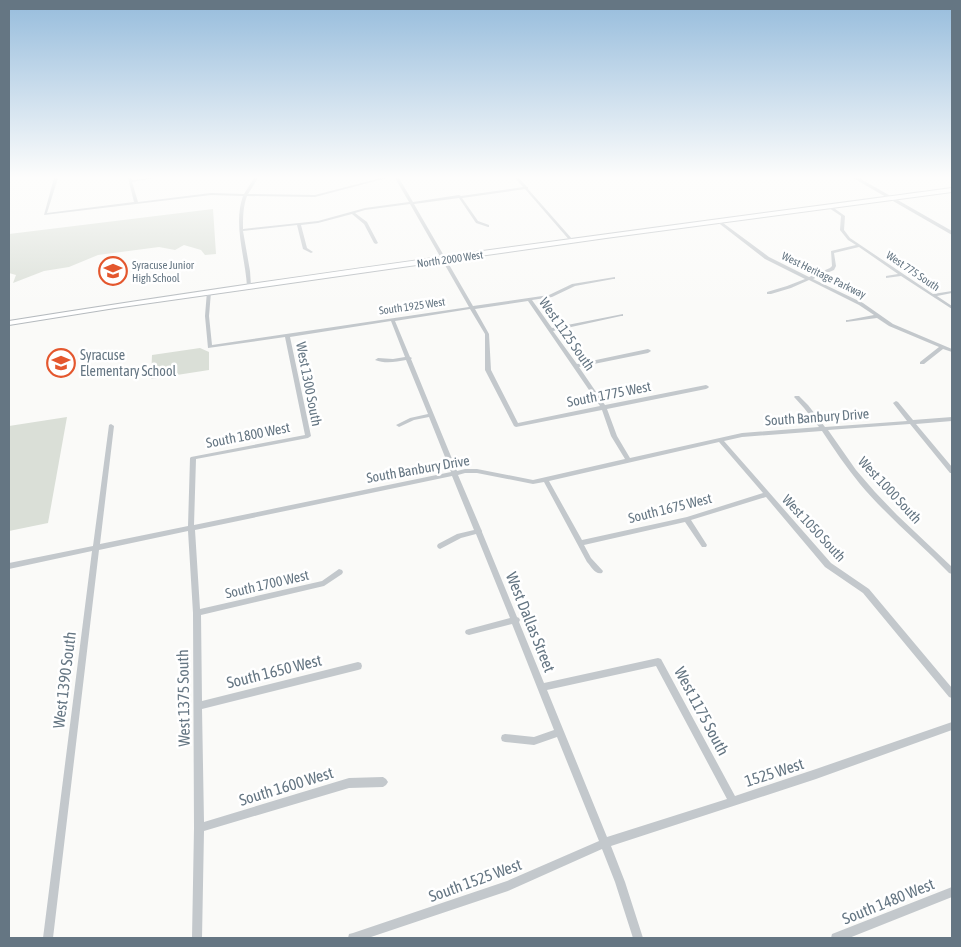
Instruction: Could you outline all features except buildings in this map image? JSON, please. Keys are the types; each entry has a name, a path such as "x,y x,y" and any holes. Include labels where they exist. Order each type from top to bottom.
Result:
{"main road":[{"name":"North 2000 West","path":"9,323 249,286 709,222"}],"street":[{"path":"241,222 249,286"},
{"path":"242,230 311,222"},
{"path":"365,222 376,243"},
{"path":"422,222 473,308"},
{"path":"478,222 488,226"},
{"path":"556,222 572,241"},
{"name":"West Heritage Parkway","path":"720,222 760,254 861,304 891,325 952,351"},
{"name":"West 775 South","path":"844,222 844,234 859,246 952,308"},
{"path":"933,222 952,233"},
{"path":"299,224 305,249 312,252"},
{"path":"770,292 809,279 834,267 832,252 859,246"},
{"path":"888,277 902,274"},
{"name":"South 1925 West","path":"209,292 207,316 210,347 550,296 574,285 613,278"},
{"path":"933,295 952,292"},
{"name":"West 1125 South","path":"529,299 577,366 604,408 614,436 628,460"},
{"name":"South 1775 West","path":"473,308 487,334 488,370 516,425 706,387"},
{"path":"550,330 621,315"},
{"path":"848,321 878,316"},
{"name":"West Dallas Street","path":"392,319 516,620 605,843 638,938"},
{"name":"West 1300 South","path":"287,336 308,436"},
{"path":"922,363 943,347"},
{"path":"577,366 648,351"},
{"path":"378,360 393,361 409,358"},
{"name":"West 1000 South","path":"797,397 812,412 822,429 863,483 952,571"},
{"path":"896,403 952,471"},
{"path":"399,425 412,419 432,415"},
{"name":"South Banbury Drive","path":"9,566 455,473 477,471 519,481 546,480 628,460 742,436 952,419"},
{"name":"West 1390 South","path":"48,938 111,426"},
{"name":"South 1800 West","path":"193,458 308,436"},
{"name":"West 1050 South","path":"721,441 828,565 853,580 866,591 952,694"},
{"name":"West 1375 South","path":"193,458 191,527 197,613 198,706 199,828 197,938"},
{"path":"546,480 589,560 599,571"},
{"name":"South 1675 West","path":"580,543 686,519 766,495"},
{"path":"686,519 704,545"},
{"path":"440,546 460,536 479,532"},
{"name":"South 1700 West","path":"197,613 324,583 339,572"},
{"path":"469,632 516,620"},
{"name":"West 1175 South","path":"542,687 658,662 733,801"},
{"name":"South 1650 West","path":"198,706 358,666"},
{"name":"1525 West","path":"605,843 952,726"},
{"path":"505,738 534,741 560,732"},
{"name":"South 1600 West","path":"199,828 349,783 383,782"},
{"name":"South 1525 West","path":"353,938 508,886 605,843"},
{"name":"South 1480 West","path":"836,938 952,892"}],"shaded area":[{"path":"105,222 214,222 216,254 205,255 201,250 184,245 175,250 159,247 98,255 69,267 44,271 13,283 16,275 9,273 9,234"},
{"path":"200,348 209,352 209,370 151,379 152,355"},
{"path":"67,417 48,523 9,531 9,426"}],"place":[{"name":"Syracuse Junior High School","path":"113,271"},
{"name":"Syracuse Elementary School","path":"61,363"}]}
